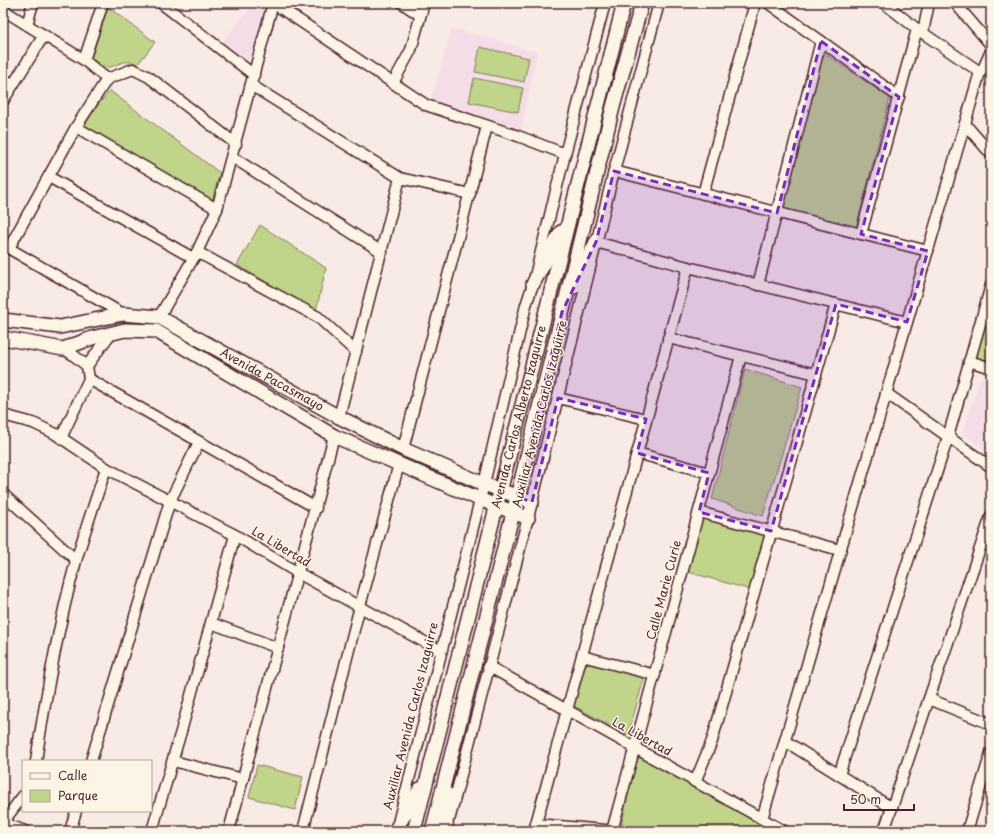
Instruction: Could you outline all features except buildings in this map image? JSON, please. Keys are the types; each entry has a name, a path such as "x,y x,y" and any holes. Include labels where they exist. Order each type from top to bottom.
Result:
{"main road":[{"name":"Avenida Carlos Alberto Izaguirre","path":"414,831 496,506 501,492 570,214 600,103 624,3"},
{"name":"Avenida Carlos Alberto Izaguirre","path":"432,831 518,497 613,107 642,3"},
{"path":"600,103 613,107"},
{"path":"533,284 570,214"},
{"path":"562,312 596,242"},
{"name":"Avenida Pacasmayo","path":"3,320 60,327 123,314 159,317 339,417 403,448 501,492 532,502"},
{"name":"Avenida Pacasmayo","path":"62,349 92,338 124,330 156,331 334,436 496,506 528,518"},
{"path":"3,338 62,349"},
{"path":"199,355 205,343"},
{"path":"446,830 447,773"},
{"path":"396,830 428,777"}],"street":[{"path":"27,25 33,3"},
{"path":"84,60 103,3"},
{"path":"161,3 254,75"},
{"path":"159,317 195,255 217,209 236,144 273,3 426,105 518,136 565,154"},
{"path":"402,3 420,15"},
{"path":"393,83 411,50 424,3"},
{"name":"Auxiliar Avenida Carlos Izaguirre","path":"396,830 484,484 526,305 533,284 565,154 606,3"},
{"name":"Auxiliar Avenida Carlos Izaguirre","path":"446,830 528,518 614,171 659,3"},
{"path":"703,194 755,3"},
{"path":"768,3 899,97"},
{"path":"884,3 980,72"},
{"path":"861,234 899,97 929,3"},
{"path":"955,3 991,45"},
{"path":"3,10 84,60 107,79"},
{"path":"3,101 44,35"},
{"path":"758,285 821,41"},
{"path":"762,819 980,72 983,69 991,51"},
{"path":"123,314 6,247 49,177 76,127 107,79 130,69 136,69 149,77 236,144"},
{"path":"3,78 14,85"},
{"path":"251,85 400,178 470,194"},
{"path":"965,124 991,154"},
{"path":"403,448 487,126"},
{"path":"76,127 217,209"},
{"path":"232,157 382,252"},
{"path":"614,171 928,251"},
{"path":"49,177 195,255 318,317 356,352"},
{"path":"339,417 400,178"},
{"path":"596,242 688,267 907,322"},
{"path":"616,831 535,828 688,267"},
{"path":"839,775 948,437 991,285"},
{"path":"695,782 712,741 836,304"},
{"path":"87,366 111,333"},
{"path":"668,338 816,374"},
{"path":"61,438 89,379 87,366 72,354 62,349"},
{"name":"Calle Marie Curie","path":"612,831 741,356"},
{"path":"970,361 991,368"},
{"path":"89,379 316,508"},
{"path":"886,393 991,467"},
{"path":"558,398 646,419"},
{"name":"La Libertad","path":"3,415 33,424 54,433 106,468 235,535 298,573 441,651"},
{"path":"229,831 334,436"},
{"path":"91,760 170,501 199,442"},
{"path":"637,453 709,473"},
{"path":"303,831 360,606 399,464"},
{"path":"36,760 46,700 76,560 106,468"},
{"path":"3,494 76,560"},
{"path":"699,512 840,550"},
{"path":"884,831 991,516"},
{"path":"152,831 173,761 235,535"},
{"path":"211,623 278,648"},
{"path":"582,656 655,676"},
{"name":"La Libertad","path":"488,666 784,831"},
{"path":"929,699 991,724"},
{"path":"784,741 892,808"},
{"path":"967,831 991,753"},
{"path":"173,761 243,779"},
{"path":"22,797 3,823 25,831"},
{"path":"70,831 76,812"}],"highlighted area":[{"path":"821,41 899,97 861,234 928,251 907,322 836,304 771,531 699,512 709,473 637,453 646,419 558,398 532,502 517,497 562,312 596,242 614,171 777,213"}],"shaded area":[{"path":"255,3 265,9 249,62 223,41"},
{"path":"452,28 537,52 521,130 431,101"},
{"path":"981,377 991,380 991,454 963,433"}],"green space":[{"path":"108,7 155,42 138,64 132,62 122,62 113,66 105,67 91,59"},
{"path":"480,47 529,58 524,82 475,72"},
{"path":"822,52 890,98 856,228 782,210"},
{"path":"474,78 523,88 518,112 469,102"},
{"path":"110,91 220,173 212,201 84,126 100,102"},
{"path":"260,225 326,268 316,311 237,265"},
{"path":"991,300 991,364 974,359"},
{"path":"745,369 802,387 763,516 712,499"},
{"path":"700,516 767,534 751,590 685,571"},
{"path":"587,659 645,675 628,735 574,706"},
{"path":"637,756 774,831 687,831 621,826"},
{"path":"257,765 303,777 295,810 249,797"}]}
